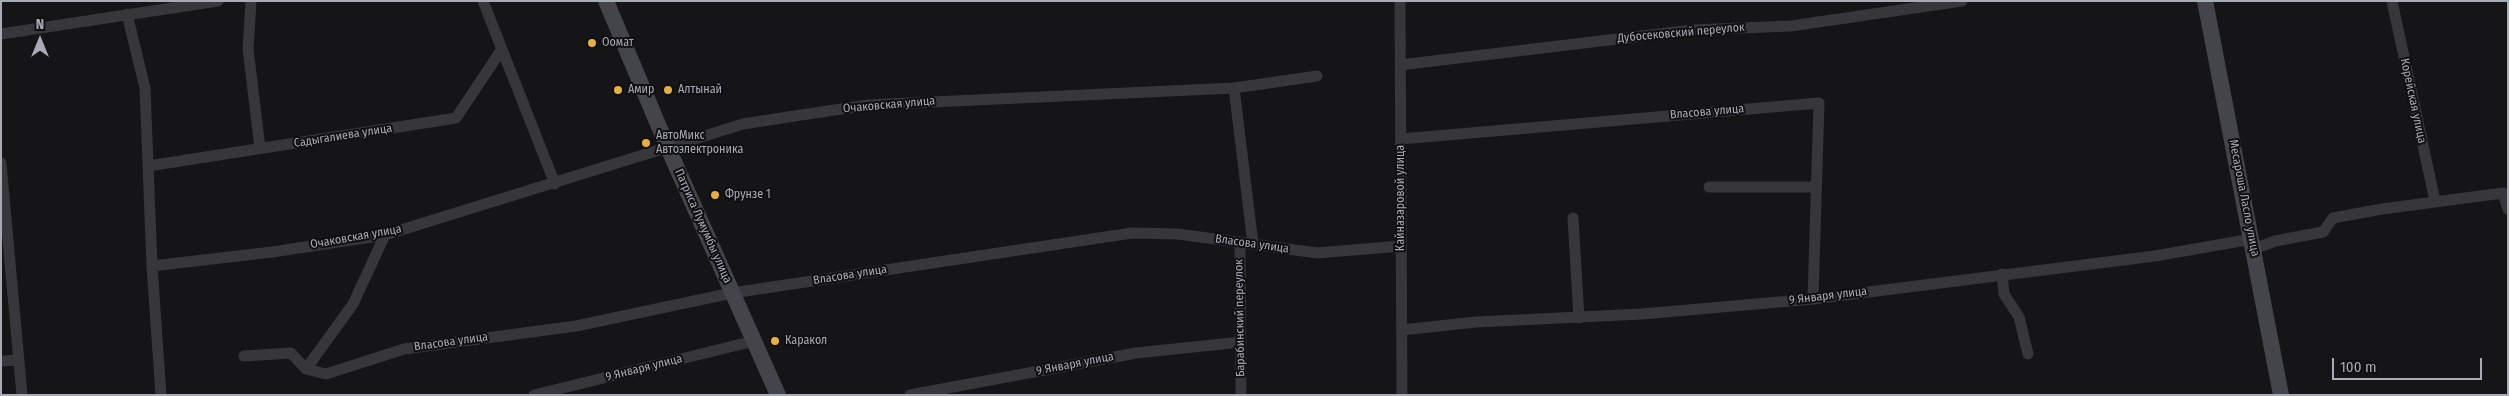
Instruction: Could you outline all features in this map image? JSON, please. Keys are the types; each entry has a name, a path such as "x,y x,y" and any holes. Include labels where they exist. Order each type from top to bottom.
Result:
{"street":[{"path":"1,34 127,14 164,5 218,1"},
{"path":"250,1 248,49 260,148"},
{"path":"483,1 555,184"},
{"name":"Патриса Лумумбы улица","path":"606,1 668,148 778,395"},
{"name":"Кайназаровой улица","path":"1400,1 1402,395"},
{"name":"Дубосековский переулок","path":"1400,65 1692,30 1791,26 1962,1"},
{"name":"Месароша Ласло улица","path":"2205,1 2281,395"},
{"name":"Корейская улица","path":"2392,1 2435,201"},
{"path":"127,14 145,88 152,266 160,395"},
{"name":"Садыгалиева улица","path":"148,166 456,118 502,49"},
{"name":"Очаковская улица","path":"152,266 272,252 385,235 555,184 743,124 868,105 1234,88 1317,76"},
{"path":"1234,88 1253,244"},
{"name":"Власова улица","path":"1401,139 1819,103 1813,299"},
{"path":"1,163 5,248 22,395"},
{"path":"1709,187 1815,187"},
{"path":"2253,244 2323,232 2333,218 2435,201 2503,193 2508,208"},
{"path":"1573,218 1579,318"},
{"name":"Власова улица","path":"244,356 291,353 306,368 326,374 404,349 576,326 732,292 1132,233 1178,234 1317,253 1401,246"},
{"path":"306,368 353,304 385,235"},
{"name":"Барабинский переулок","path":"1240,242 1241,395"},
{"name":"9 Января улица","path":"1402,330 1476,322 1579,318 1813,299 2253,244"},
{"path":"2002,274 2004,294 2019,317 2028,354"},
{"name":"9 Января улица","path":"534,395 754,341"},
{"name":"9 Января улица","path":"910,395 1136,352 1241,342"},
{"path":"1,361 19,360"}],"place":[{"name":"Оомат","path":"592,43"},
{"name":"Амир","path":"618,90"},
{"name":"Алтынай","path":"668,90"},
{"name":"АвтоМикс Автоэлектроника","path":"646,143"},
{"name":"Фрунзе 1","path":"715,195"},
{"name":"Каракол","path":"775,341"}]}
